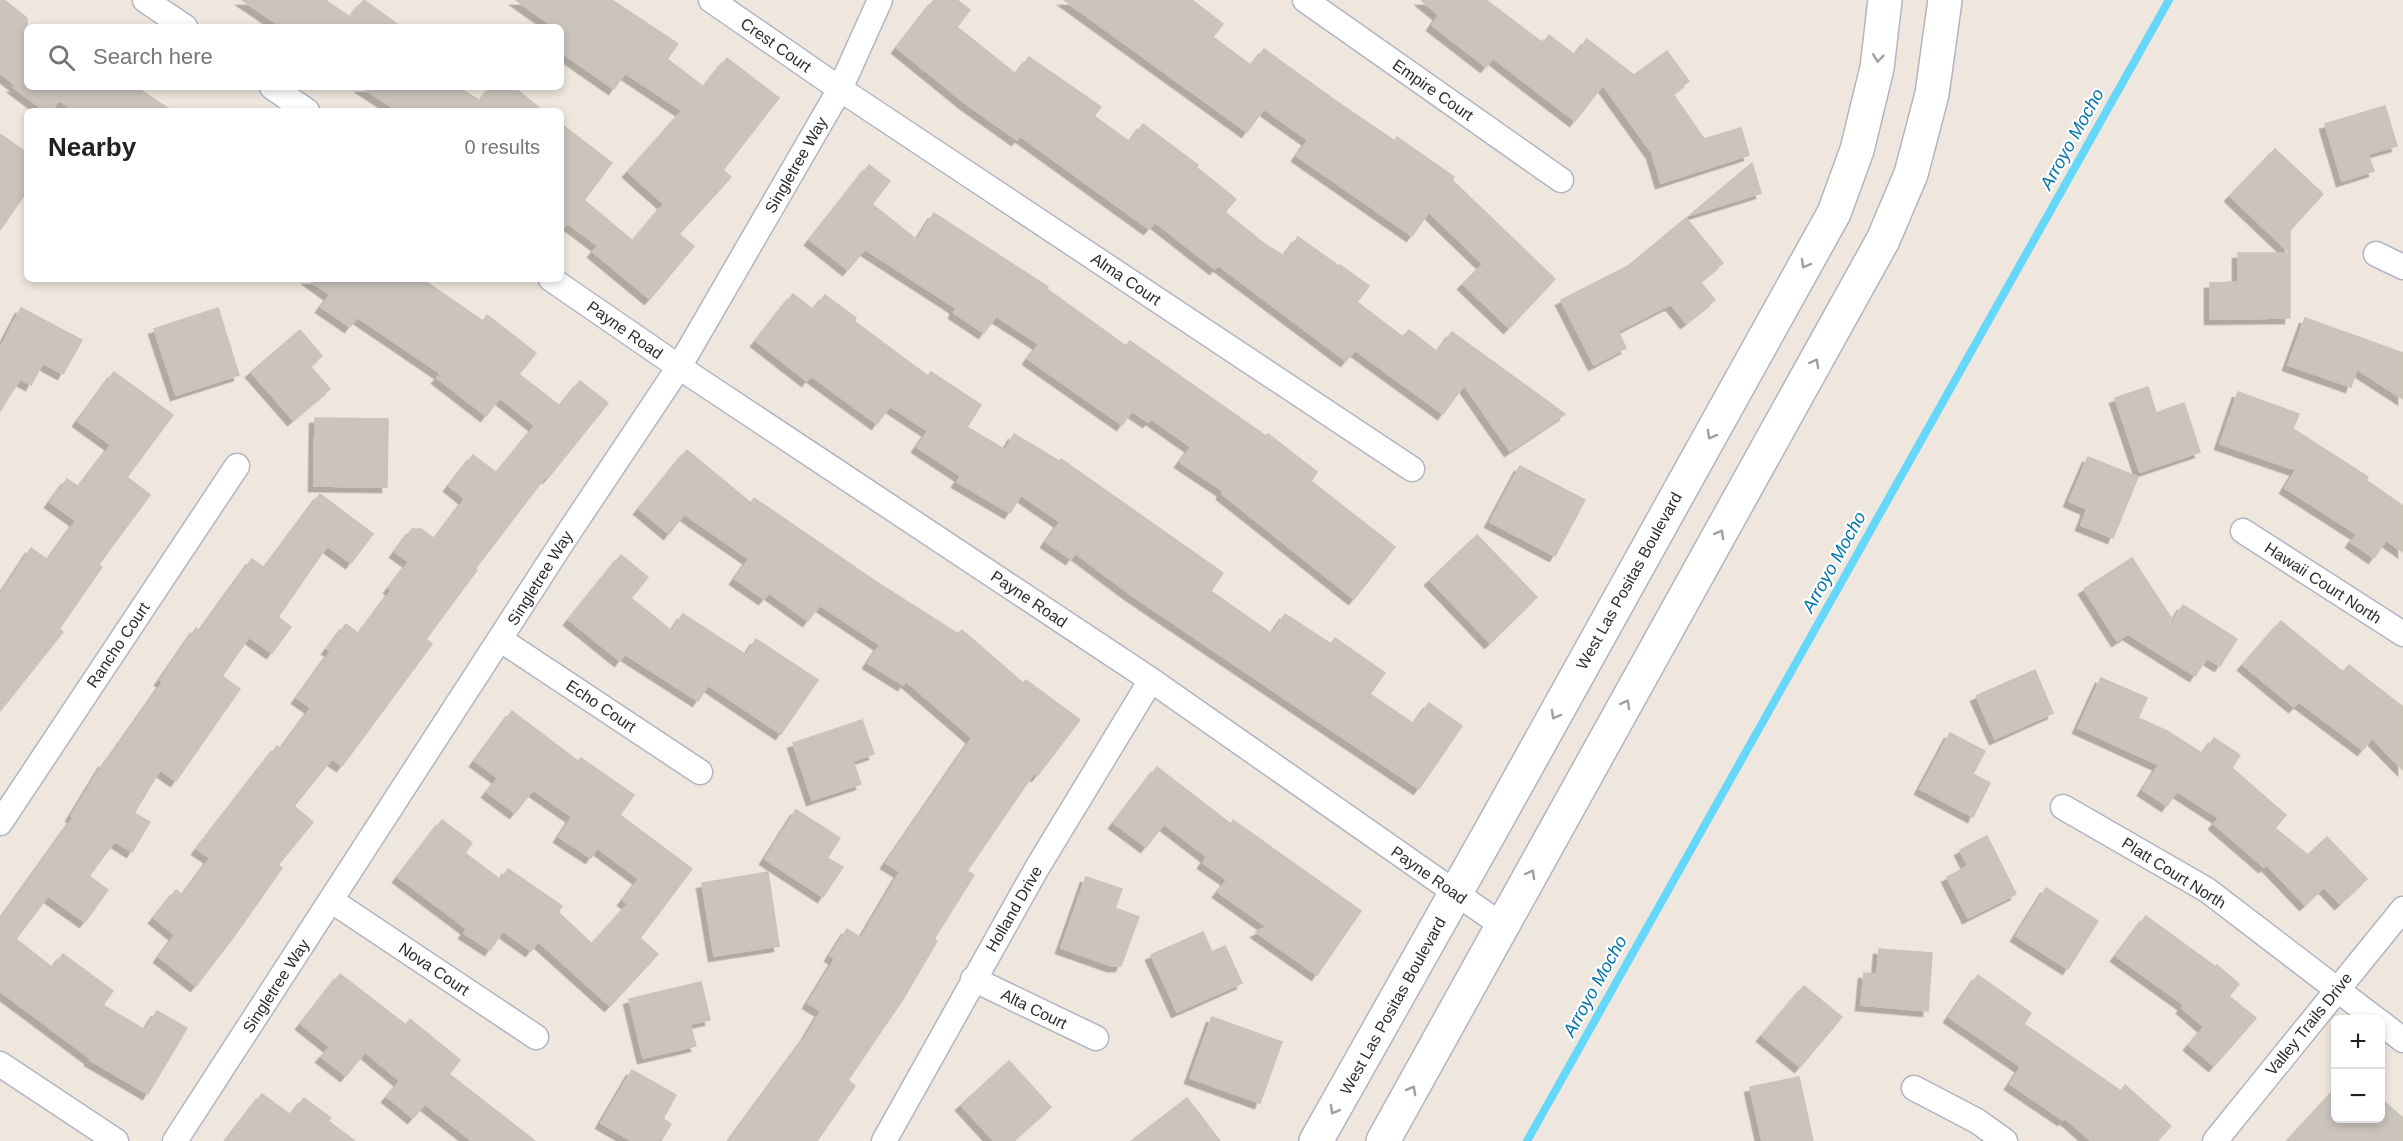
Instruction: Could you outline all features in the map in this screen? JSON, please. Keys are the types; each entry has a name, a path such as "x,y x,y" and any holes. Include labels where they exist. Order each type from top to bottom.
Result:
{"main road":[{"name":"West Las Positas Boulevard","path":"1316,1141 1834,213 1857,150 1877,68 1885,0"},
{"path":"1383,1141 1883,240 1911,174 1932,94 1945,0"}],"street":[{"path":"145,0 180,24"},
{"name":"Crest Court","path":"711,0 840,89"},
{"name":"Singletree Way","path":"175,1141 565,538 679,367 840,89 880,0"},
{"name":"Empire Court","path":"1305,0 1561,180"},
{"name":"Alma Court","path":"840,89 1412,469"},
{"path":"276,90 303,108"},
{"path":"2376,254 2403,267"},
{"name":"Payne Road","path":"555,282 679,367 1151,680 1503,926"},
{"name":"Rancho Court","path":"0,823 237,466"},
{"name":"Hawaii Court North","path":"2243,531 2403,634"},
{"name":"Echo Court","path":"501,640 700,772"},
{"name":"Holland Drive","path":"884,1141 1037,868 1151,680"},
{"name":"Platt Court North","path":"2063,807 2207,890 2372,1015"},
{"name":"Nova Court","path":"332,901 536,1037"},
{"name":"Valley Trails Drive","path":"2215,1141 2403,909"},
{"name":"Alta Court","path":"973,979 1096,1038"},
{"name":"Platt Court North","path":"2385,1026 2403,1040"},
{"path":"0,1064 116,1141"},
{"path":"1914,1088 1977,1121 2006,1141"}],"building":[{"path":"0,0 4,0 27,18 27,24 24,24 24,90 140,90 168,108 70,108 59,100 53,108 41,108 13,87 18,87 0,73"},
{"path":"242,0 325,0 350,17 364,0 397,24 278,24"},
{"path":"516,0 612,0 678,44 667,59 704,87 727,58 779,98 723,170 731,177 679,234 694,246 650,299 593,252 598,246 567,223 564,227 564,126 612,163 584,200 633,241 664,204 628,172 682,111 625,73 614,89 564,54 564,24 550,24"},
{"path":"934,0 957,0 970,10 957,27 1016,74 1029,57 1101,107 1094,116 1130,142 1143,124 1198,165 1196,167 1236,199 1225,212 1266,245 1284,256 1298,237 1340,265 1369,286 1357,302 1403,337 1409,330 1438,352 1452,332 1565,414 1510,451 1464,385 1443,414 1355,350 1346,361 1218,265 1215,269 1155,222 1149,229 1020,136 1017,140 966,104 897,48"},
{"path":"1064,0 1192,0 1223,24 1213,37 1252,66 1264,49 1395,141 1397,137 1454,177 1452,180 1555,279 1509,328 1463,284 1483,264 1429,212 1412,236 1297,156 1308,140 1264,109 1247,132"},
{"path":"1421,0 1486,0 1543,43 1549,35 1575,55 1587,39 1634,75 1667,51 1689,81 1673,94 1704,139 1741,128 1749,155 1661,183 1652,153 1603,85 1575,121 1493,58 1486,67 1432,25 1439,15"},
{"path":"366,90 463,90 480,101 489,90 518,90 539,108 393,108"},
{"path":"2385,106 2397,146 2368,154 2374,171 2342,181 2325,124"},
{"path":"0,134 24,151 24,195 0,230"},
{"path":"2275,149 2323,194 2290,230 2290,253 2230,196"},
{"path":"1752,163 1761,193 1690,215"},
{"path":"869,165 890,181 872,204 917,240 934,213 1048,287 1047,289 1126,346 1130,341 1266,436 1268,434 1317,472 1311,481 1395,547 1354,599 1222,494 1223,491 1180,462 1191,447 1151,419 1148,422 1132,411 1122,425 1028,359 1039,344 996,316 984,333 954,313 956,308 865,249 848,270 810,240"},
{"path":"1686,218 1723,263 1700,282 1715,300 1686,323 1671,304 1618,331 1626,348 1594,365 1561,300 1628,266"},
{"path":"2238,253 2290,253 2290,318 2210,319 2210,283 2238,282"},
{"path":"312,282 426,282 483,321 487,315 536,353 519,374 560,406 580,381 608,403 548,478 546,476 475,569 477,570 426,639 432,644 342,766 332,759 294,806 313,822 278,865 282,868 196,986 159,957 175,935 154,918 176,890 183,895 210,858 197,849 277,746 281,749 311,708 297,698 331,651 327,649 346,624 359,634 392,590 389,588 409,562 395,552 412,529 421,529 435,539 465,499 449,486 473,455 497,473 535,426 500,398 486,416 437,378 441,374 357,317 350,327 321,307 330,295"},
{"path":"793,294 814,310 825,295 856,318 854,321 928,376 931,372 981,405 967,427 1005,450 1014,434 1059,461 1061,459 1223,573 1211,591 1272,634 1285,614 1331,644 1335,638 1385,673 1370,694 1414,724 1429,703 1462,726 1419,789 1131,595 1075,553 1071,559 1046,542 1060,522 1021,495 1010,513 957,482 961,476 917,447 928,431 890,406 877,424 811,376 807,381 756,341"},
{"path":"21,308 82,340 63,374 43,363 31,385 20,379 0,411 0,348"},
{"path":"218,308 239,375 176,395 154,329"},
{"path":"2305,318 2403,353 2403,399 2357,369 2351,387 2288,365"},
{"path":"300,330 322,356 310,366 330,389 293,420 251,372"},
{"path":"114,372 173,415 127,477 150,495 99,564 102,567 59,629 63,632 0,711 0,595 31,548 48,560 76,521 50,502 67,479 79,487 111,445 78,421"},
{"path":"2148,387 2156,413 2184,403 2200,452 2140,472 2115,398"},
{"path":"2238,392 2299,414 2293,429 2368,477 2366,480 2403,506 2403,552 2386,540 2374,558 2351,542 2357,534 2285,488 2296,470 2220,444"},
{"path":"315,418 388,419 387,487 314,486"},
{"path":"687,450 751,503 754,498 881,585 958,634 962,630 1023,683 1026,680 1080,720 1037,776 1034,773 967,871 974,875 934,939 937,941 903,999 848,1080 855,1086 817,1141 729,1141 806,1036 821,1011 808,1003 835,959 830,956 847,929 861,938 900,872 886,863 972,738 906,681 903,685 868,663 880,645 820,605 808,621 769,593 764,599 735,579 749,559 684,514 669,534 639,509"},
{"path":"2088,457 2138,477 2113,538 2081,525 2087,509 2069,501"},
{"path":"1520,466 1585,500 1555,556 1490,522"},
{"path":"320,494 373,534 351,563 327,546 278,617 291,627 272,653 249,637 222,676 240,689 176,781 160,770 134,813 150,822 132,852 115,841 89,876 108,890 85,922 48,896 16,939 53,968 63,954 113,991 103,1005 145,1030 157,1011 187,1028 148,1094 90,1060 0,991 0,920 74,817 71,816 104,762 106,763 163,682 160,680 196,628 200,631 252,559 265,568"},
{"path":"1477,535 1537,597 1490,643 1430,580"},
{"path":"621,555 648,577 631,598 672,631 683,614 746,655 756,639 818,680 781,734 708,685 698,701 625,654 620,661 569,620"},
{"path":"2132,558 2173,621 2183,605 2237,639 2220,666 2207,658 2195,676 2128,634 2117,641 2084,589"},
{"path":"2281,621 2343,672 2349,665 2403,707 2403,770 2372,738 2363,750 2299,702 2294,707 2243,665"},
{"path":"2035,670 2053,713 1995,739 1976,696"},
{"path":"2101,678 2147,698 2138,718 2167,731 2203,754 2214,738 2240,755 2232,768 2286,815 2275,828 2308,855 2327,837 2367,879 2340,904 2324,887 2305,905 2267,865 2264,867 2214,824 2219,818 2177,791 2167,806 2143,790 2159,765 2078,728"},
{"path":"512,711 578,761 581,758 634,795 620,815 692,869 640,938 658,954 610,1006 538,941 531,951 503,931 490,950 464,933 467,929 398,877 442,820 472,843 465,853 501,880 508,869 562,906 558,912 592,944 628,904 623,900 639,879 597,848 591,858 559,837 572,817 533,790 515,813 487,792 498,778 475,761"},
{"path":"862,720 874,754 853,761 861,784 812,800 793,743"},
{"path":"1950,733 1985,751 1973,774 1990,783 1973,817 1920,789"},
{"path":"1157,767 1231,824 1233,820 1361,911 1317,975 1256,932 1267,927 1218,892 1227,880 1203,863 1207,857 1164,824 1146,847 1114,823"},
{"path":"796,810 840,838 827,858 843,867 823,897 765,859"},
{"path":"1987,836 2016,894 1968,918 1947,877 1968,866 1960,850"},
{"path":"768,872 779,946 714,956 702,883"},
{"path":"1086,877 1122,889 1115,908 1139,917 1121,966 1112,966 1061,948"},
{"path":"2046,888 2098,921 2068,969 2016,936"},
{"path":"2146,916 2216,967 2217,965 2239,984 2229,996 2256,1018 2214,1066 2189,1045 2204,1027 2182,1008 2184,1005 2116,956"},
{"path":"1203,932 1212,952 1225,946 1242,983 1177,1012 1151,955"},
{"path":"1879,949 1932,953 1928,1011 1861,1005 1864,973 1877,974"},
{"path":"340,974 406,1025 410,1019 460,1060 449,1074 535,1141 472,1141 425,1104 413,1118 387,1097 400,1081 365,1052 346,1076 321,1057 330,1047 301,1024"},
{"path":"1978,975 2031,1013 2024,1024 2121,1091 2125,1085 2171,1126 2157,1141 2091,1141 2065,1118 2063,1120 2010,1084 2021,1067 1949,1017"},
{"path":"701,982 710,1020 690,1024 696,1046 643,1058 629,999"},
{"path":"1804,986 1842,1017 1800,1067 1762,1036"},
{"path":"1212,1017 1282,1042 1260,1103 1190,1078"},
{"path":"1009,1061 1051,1107 1013,1141 994,1141 961,1105"},
{"path":"632,1070 676,1095 663,1119 671,1124 661,1141 632,1141 601,1123"},
{"path":"1799,1077 1813,1141 1762,1141 1750,1087"},
{"path":"2331,1093 2331,1123 2385,1123 2385,1102 2403,1118 2403,1141 2287,1141"},
{"path":"262,1094 291,1115 304,1098 331,1118 328,1121 355,1141 226,1141"},
{"path":"1187,1098 1220,1141 1131,1141"}],"waterway":[{"name":"Arroyo Mocho","path":"1527,1141 2169,0"}]}
